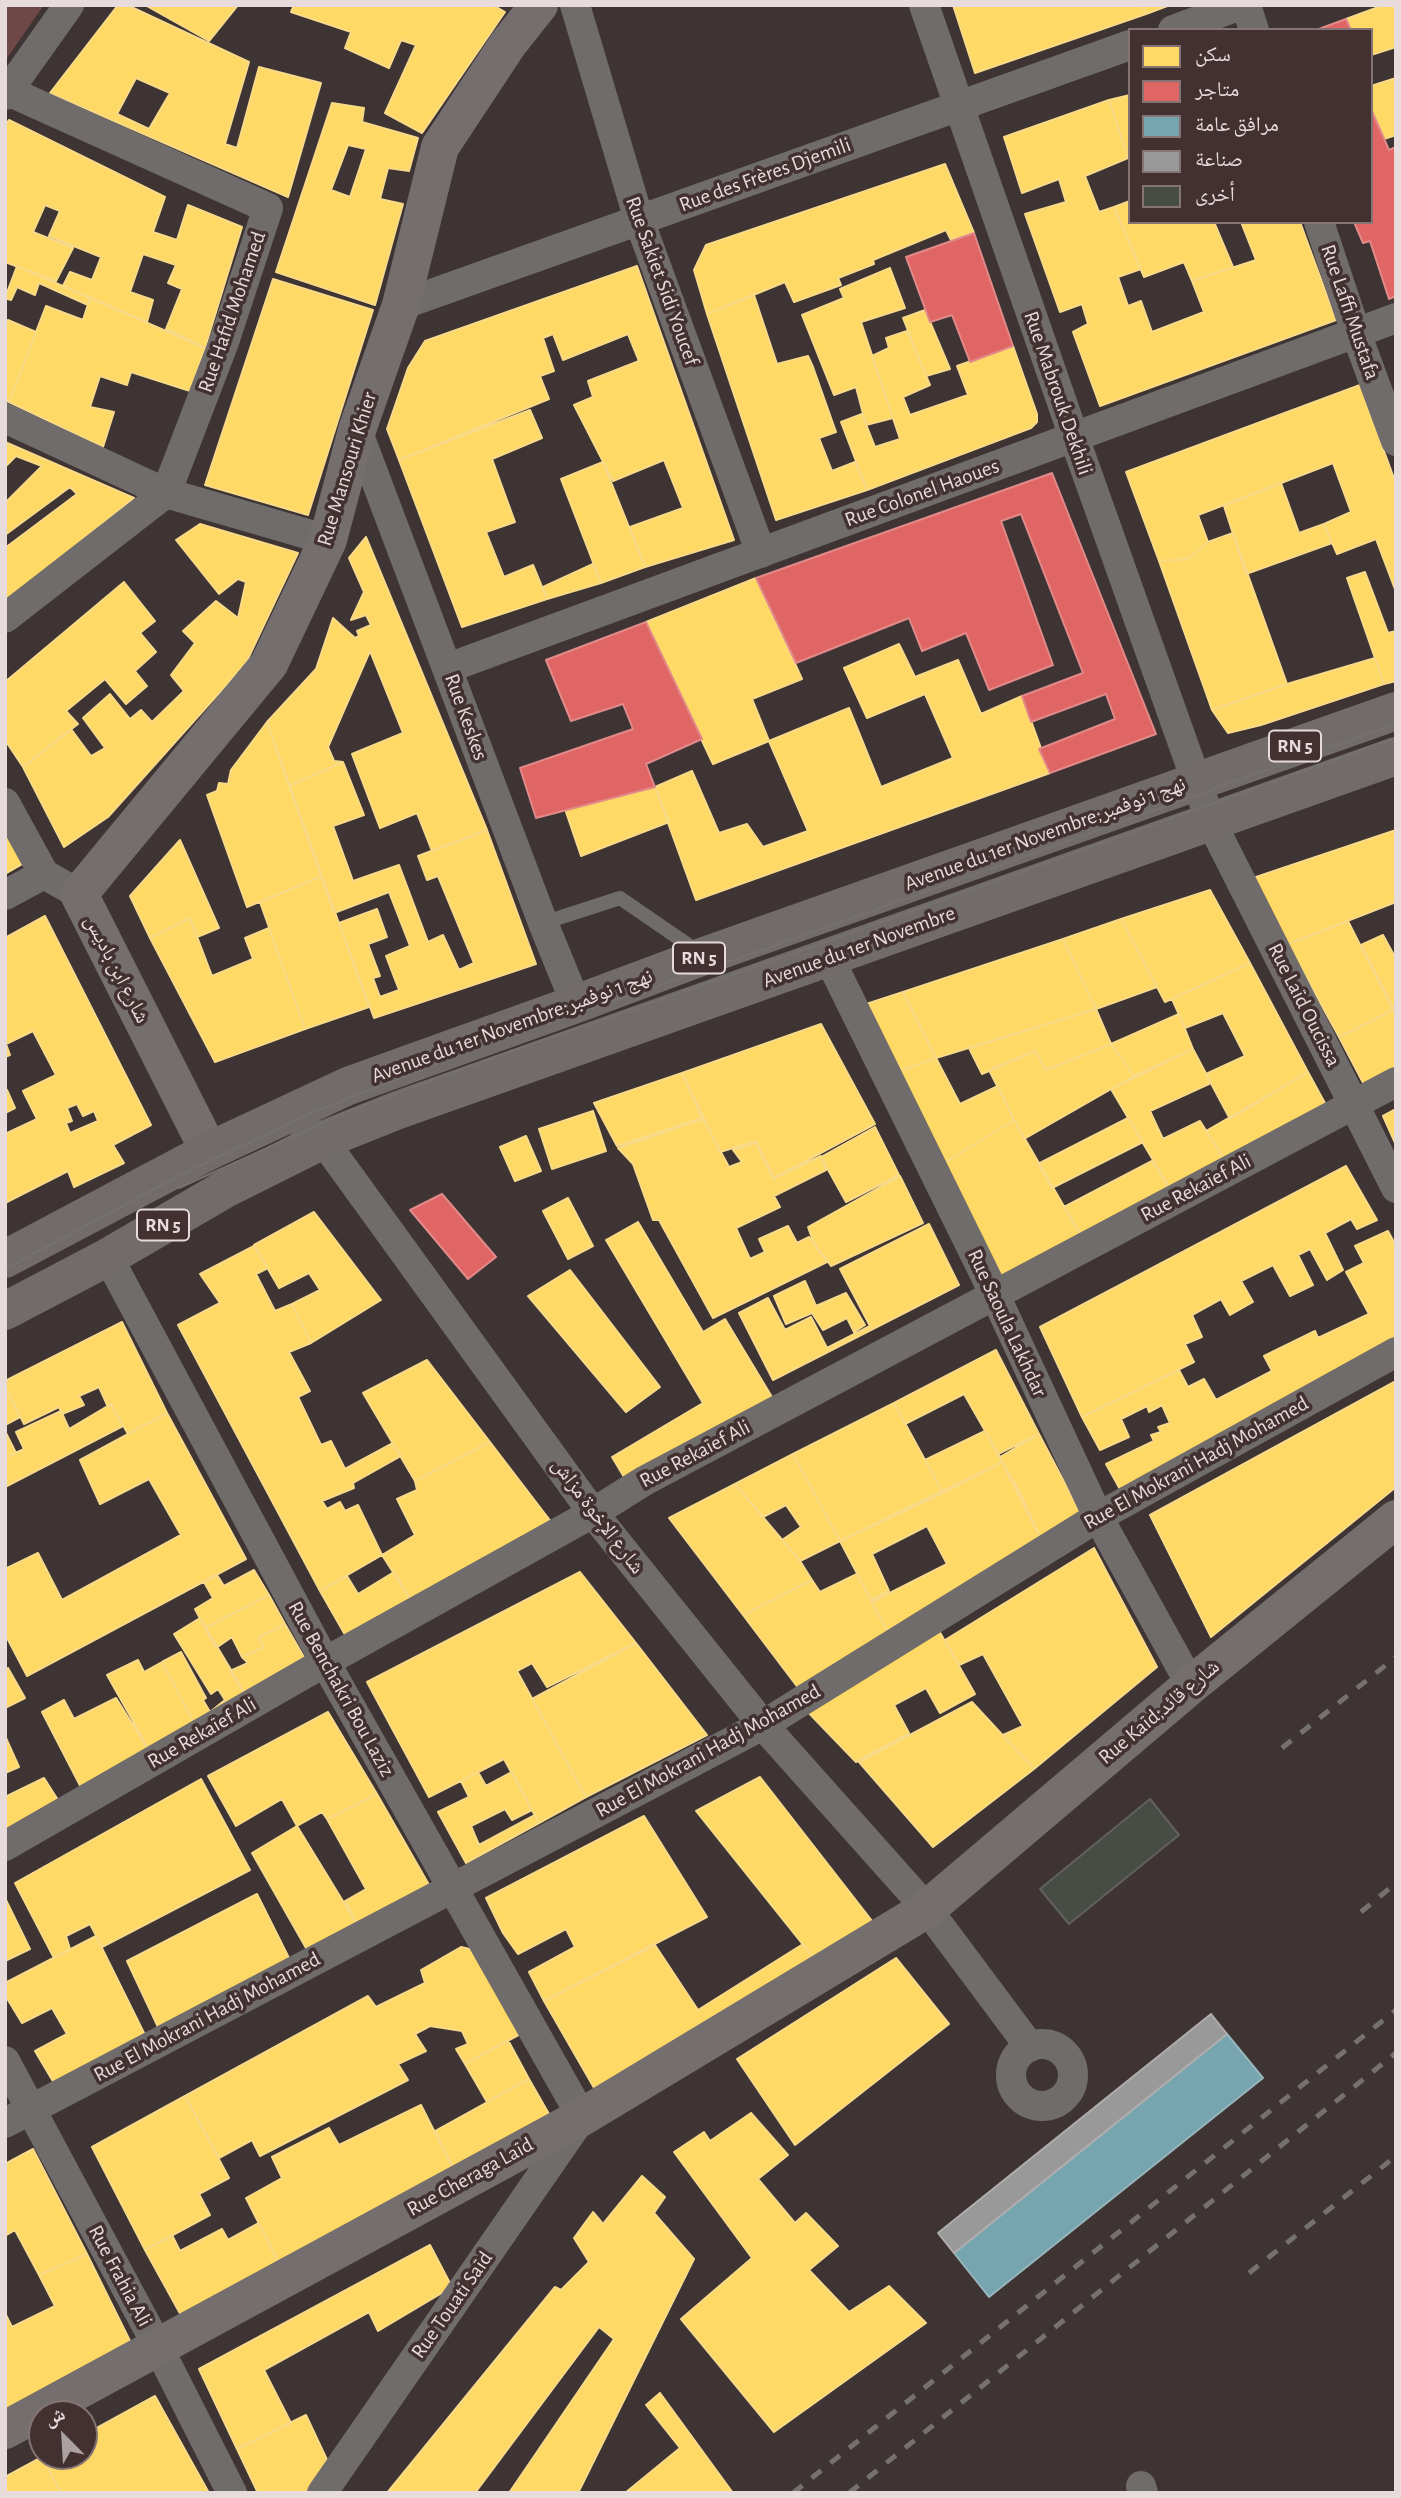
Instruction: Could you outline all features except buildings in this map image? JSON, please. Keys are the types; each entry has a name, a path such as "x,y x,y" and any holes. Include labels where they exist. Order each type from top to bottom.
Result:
{"main road":[{"name":"RN 5","path":"1195,780 1396,711"},
{"name":"Avenue du 1er Novembre","path":"323,1140 398,1110 1396,756"},
{"name":"Avenue du 1er Novembre;نهج 1 نوفمبر","path":"5,1259 209,1151 348,1086 1195,780"},
{"name":"RN 5","path":"5,1311 108,1257 225,1189 323,1140"}],"street":[{"path":"7,93 69,5"},
{"name":"Rue Sakiet Sidi Youcef","path":"575,5 639,220 761,553"},
{"name":"Rue Mabrouk Dekhili","path":"924,5 1211,822"},
{"path":"1179,28 1244,5 1253,28"},
{"name":"Rue Mansouri Khier","path":"79,894 269,664 328,540 357,430 401,305 440,147 530,8"},
{"name":"Rue des Frères Djemili","path":"401,305 1128,46"},
{"name":"Rue Hafid Mohamed","path":"7,93 268,208 224,342 166,493"},
{"name":"Rue Laffi Mustafa","path":"1320,224 1396,441"},
{"name":"Rue Colonel Haoues","path":"448,668 1396,318"},
{"path":"5,418 166,493 328,540"},
{"name":"Rue Keskes","path":"357,430 576,1004"},
{"path":"5,618 166,493"},
{"path":"5,803 44,874 5,895"},
{"name":"Rue Laïd Oucissa","path":"1211,822 1396,1188"},
{"name":"شارع ابن باديس","path":"44,874 79,894 209,1151"},
{"name":"Rue Saoula Lakhdar","path":"829,958 995,1295 1098,1517 1191,1685"},
{"name":"Rue Rekaïef Ali","path":"5,1846 325,1662 593,1513 644,1481 1396,1082"},
{"name":"شارع الإخوة مزاش","path":"284,1115 323,1140 593,1513 763,1726 927,1909 1030,2047"},
{"name":"Rue Benchakri Bou Laziz","path":"108,1257 325,1662 582,2117"},
{"name":"Rue El Mokrani Hadj Mohamed","path":"18,2116 763,1726 1098,1517 1396,1352"},
{"name":"Rue Kaïd;شارع قائد","path":"927,1909 1191,1685 1396,1519"},
{"name":"Rue Cheraga Laïd","path":"5,2430 582,2117 927,1909"},
{"name":"Rue Frahia Ali","path":"5,2061 18,2116 158,2347 232,2493"},
{"name":"Rue Touati Saïd","path":"322,2493 582,2117"}],"lane":[{"path":"543,923 620,898 704,956"}],"shaded area":[{"path":"5,5 44,5 5,61"}],"tram line":[{"path":"5,1269 186,1172 318,1110 502,1039 771,947 1396,724"},
{"path":"179,1188 351,1110 1396,738"}],"railway":[{"path":"1282,1748 1396,1657"},
{"path":"1361,1912 1396,1883"},
{"path":"793,2493 1396,2010"},
{"path":"849,2493 1396,2053"},
{"path":"1249,2273 1396,2156"}]}
